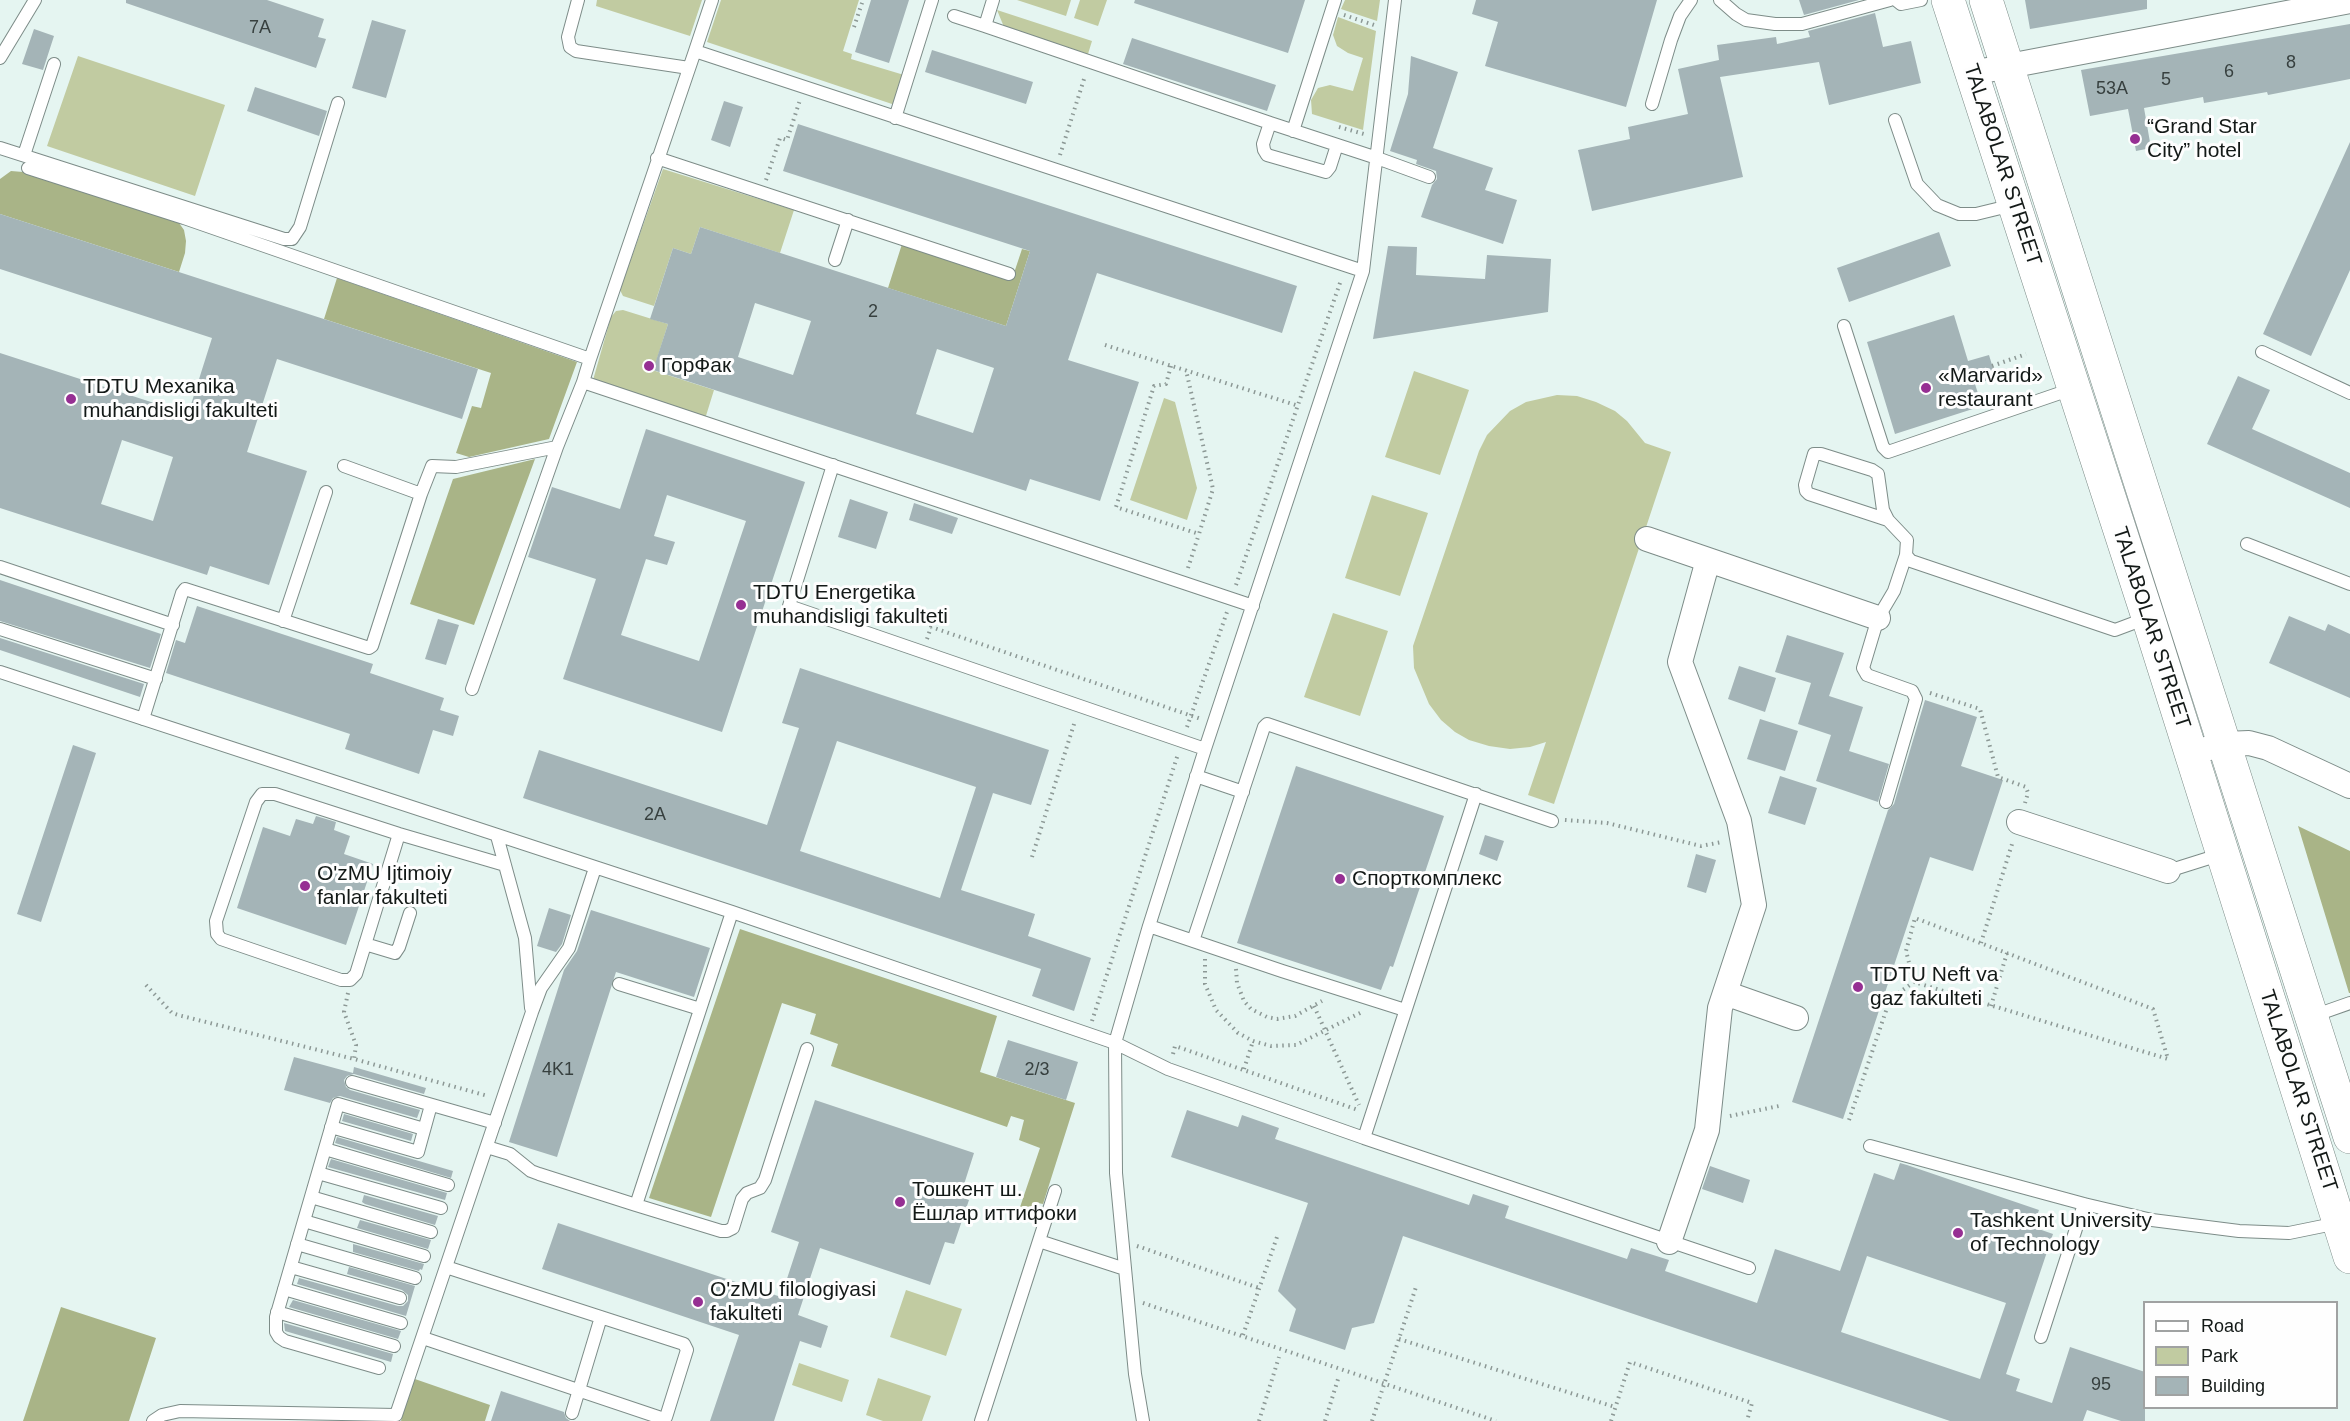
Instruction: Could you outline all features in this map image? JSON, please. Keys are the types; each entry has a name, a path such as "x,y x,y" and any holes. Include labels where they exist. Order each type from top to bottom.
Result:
{"main road":[{"name":"TALABOLAR STREET","path":"1948,0 2148,617 2350,1257"},
{"name":"TALABOLAR STREET","path":"1986,0 2350,1137"}],"street":[{"path":"1972,73 2350,1"},
{"path":"1647,539 1878,618"},
{"path":"1669,1242 1704,1139 1719,1017 1754,904 1744,838 1739,821 1680,662 1708,560"},
{"path":"2191,752 2225,744 2249,743 2268,748 2350,786"},
{"path":"2019,822 2168,871"},
{"path":"1725,993 1796,1018"}],"lane":[{"path":"0,58 35,0"},
{"path":"578,0 568,37 570,47 576,51 689,68"},
{"path":"472,689 557,447 583,382 712,0"},
{"path":"895,118 932,0"},
{"path":"985,26 993,0"},
{"path":"1143,1421 1134,1374 1116,1173 1115,1043 1213,723 1363,271 1395,0"},
{"path":"1652,104 1680,16 1691,0"},
{"path":"1720,0 1746,20 1775,24 1802,24 1890,0"},
{"path":"1896,0 1901,4 1921,0"},
{"path":"1293,131 1333,6"},
{"path":"954,16 1429,177"},
{"path":"695,51 1363,271"},
{"path":"24,155 54,64"},
{"path":"0,148 284,239 292,238 300,227 338,103"},
{"path":"1895,120 1917,184 1937,205 1959,214 1976,214 2014,205"},
{"path":"1270,123 1263,144 1267,155 1326,172 1330,167 1337,145"},
{"path":"657,158 1009,274"},
{"path":"28,168 184,219 590,359"},
{"path":"835,260 848,220"},
{"path":"1844,326 1883,447 1888,452 2073,388"},
{"path":"2262,352 2350,393"},
{"path":"583,382 1253,606"},
{"path":"143,719 185,589 369,648 372,646 430,470 436,465 456,467 557,447"},
{"path":"1886,802 1916,704 1915,694 1863,672 1878,618 1894,591 1906,555 1907,540 1888,520 1883,510 1878,474 1821,454 1814,454 1805,485 1809,494 1888,520"},
{"path":"833,465 789,606 1205,749"},
{"path":"344,466 421,494"},
{"path":"283,621 326,492"},
{"path":"2247,544 2350,584"},
{"path":"1906,555 1911,561 2115,630 2148,617"},
{"path":"0,567 173,625"},
{"path":"0,629 156,680"},
{"path":"0,672 732,912 1115,1043 1168,1069 1364,1138 1749,1268"},
{"path":"1193,941 1264,727 1270,724 1552,821"},
{"path":"1196,776 1243,792"},
{"path":"399,834 356,974 350,980 341,980 221,939 217,934 216,921 256,802 262,794 275,794 505,865"},
{"path":"1364,1138 1476,794"},
{"path":"497,836 528,952 532,1012"},
{"path":"2168,871 2223,853"},
{"path":"153,1421 162,1415 180,1411 395,1418 532,1012 541,988 568,948 595,868"},
{"path":"636,1204 732,912"},
{"path":"365,944 395,953 410,913"},
{"path":"1149,926 1405,1010"},
{"path":"619,984 700,1009"},
{"path":"2312,1016 2350,1003"},
{"path":"487,1147 510,1154 531,1171 539,1174 727,1231 733,1228 742,1199 760,1188 765,1180 807,1049"},
{"path":"352,1082 495,1123"},
{"path":"379,1368 285,1341 276,1332 278,1312 338,1104 424,1129"},
{"path":"332,1127 418,1152 431,1105"},
{"path":"1870,1146 2152,1220 2239,1231 2289,1233 2339,1222"},
{"path":"325,1149 448,1185"},
{"path":"318,1173 441,1208"},
{"path":"981,1421 1055,1191"},
{"path":"311,1197 431,1232"},
{"path":"2041,1337 2084,1204"},
{"path":"304,1221 424,1256"},
{"path":"1039,1241 1125,1269"},
{"path":"297,1244 415,1278"},
{"path":"291,1267 400,1298"},
{"path":"423,1338 663,1418 667,1414 687,1350 684,1344 446,1268"},
{"path":"284,1289 401,1323"},
{"path":"278,1312 394,1346"},
{"path":"572,1413 601,1317"}],"path":[{"path":"854,27 863,0"},
{"path":"1333,6 1380,27 1381,18"},
{"path":"1055,171 1090,62"},
{"path":"762,192 780,138 787,140 804,88"},
{"path":"1298,114 1367,135 1368,124"},
{"path":"1118,1029 1092,1021 1182,741 1346,265"},
{"path":"1105,345 1317,411"},
{"path":"1992,366 2026,354"},
{"path":"1171,366 1166,384 1154,386 1116,507 1199,534"},
{"path":"1183,583 1212,489 1186,370"},
{"path":"922,652 931,627 1213,723"},
{"path":"1915,694 1928,692 1982,711 1998,777 2022,785 2028,790 1981,943"},
{"path":"1032,857 1080,706"},
{"path":"1552,821 1607,823 1701,846 1744,838"},
{"path":"1915,918 2153,1009 2168,1059 1914,982 1906,951 1915,918"},
{"path":"1207,946 1204,971 1210,998 1226,1023 1253,1041 1284,1047 1305,1041 1380,1002"},
{"path":"1991,1006 2007,953"},
{"path":"1237,956 1237,983 1240,993 1251,1009 1260,1014 1277,1019 1287,1018 1341,990"},
{"path":"350,980 344,1012 356,1045 354,1059"},
{"path":"1849,1120 1890,999 1914,982"},
{"path":"146,985 172,1013 354,1059 503,1101"},
{"path":"1168,1069 1175,1046 1361,1112 1314,1006"},
{"path":"1244,1069 1253,1041"},
{"path":"1708,1121 1779,1106"},
{"path":"1243,1335 1277,1238"},
{"path":"1122,1240 1259,1288"},
{"path":"1372,1421 1416,1287"},
{"path":"1128,1298 1243,1335 1481,1419 1496,1421"},
{"path":"1399,1339 1615,1407"},
{"path":"1259,1421 1280,1357"},
{"path":"1611,1421 1630,1362 1752,1403 1747,1421"},
{"path":"1325,1421 1339,1376"}],"green space":[{"path":"597,0 702,0 690,36 596,6"},
{"path":"721,0 859,0 843,51 852,54 851,59 904,75 895,105 707,42"},
{"path":"1017,0 1071,0 1066,16"},
{"path":"1080,0 1107,0 1098,26 1074,18"},
{"path":"1345,0 1380,0 1377,21 1341,9"},
{"path":"997,10 1092,41 1088,54 1004,27"},
{"path":"1338,17 1376,31 1363,130 1312,114 1311,100 1318,88 1330,85 1353,91 1363,58 1337,46 1333,35"},
{"path":"78,56 225,105 195,196 47,146"},
{"path":"663,169 794,210 780,253 700,227 691,254 673,248 654,306 623,296 620,290"},
{"path":"11,171 23,172 179,223 184,230 186,241 179,272 0,214 0,179"},
{"path":"902,244 1012,279 1022,249 1030,251 1006,326 888,288"},
{"path":"337,278 577,362 549,439 469,457 456,453 472,406 481,408 491,373 324,319"},
{"path":"623,310 668,324 655,365 644,361 643,367 714,390 705,419 593,380 611,317 616,311"},
{"path":"1414,371 1469,390 1440,475 1385,457"},
{"path":"1557,395 1577,396 1615,411 1627,421 1645,443 1671,452 1554,804 1528,795 1546,742 1530,747 1510,749 1469,740 1455,732 1441,720 1429,704 1414,668 1413,646 1479,451 1487,435 1510,411 1526,402"},
{"path":"1164,398 1175,402 1197,488 1187,520 1130,500"},
{"path":"535,459 474,625 410,604 453,479"},
{"path":"1372,495 1428,513 1400,596 1345,578"},
{"path":"1333,613 1388,631 1360,716 1304,697"},
{"path":"2298,826 2350,851 2350,993 2349,993"},
{"path":"740,929 997,1016 980,1072 1075,1103 1043,1204 1038,1203 1032,1220 1017,1216 1040,1148 1019,1140 1024,1120 1011,1116 1007,1127 831,1066 838,1044 810,1034 816,1014 782,1003 711,1217 649,1198"},
{"path":"906,1290 962,1309 946,1356 890,1337"},
{"path":"61,1307 156,1338 129,1421 23,1421"},
{"path":"799,1363 849,1380 842,1402 792,1385"},
{"path":"412,1378 490,1405 485,1421 401,1421"},
{"path":"878,1378 931,1396 922,1421 883,1421 866,1415"}],"building":[{"path":"126,0 267,0 324,19 318,37 326,39 316,68 126,3"},
{"path":"871,0 909,0 889,63 855,52"},
{"path":"1135,0 1305,0 1288,53 1134,3"},
{"path":"1476,0 1657,0 1626,107 1485,66 1498,22 1472,14"},
{"path":"1799,0 1859,0 1804,15"},
{"path":"2025,0 2147,0 2147,9 2030,29"},
{"path":"1875,13 1883,47 1911,41 1921,83 1829,105 1819,62 1720,77 1743,177 1592,211 1578,150 1630,139 1628,127 1688,114 1678,69 1719,60 1717,45 1776,37 1777,44 1810,37 1808,31"},
{"path":"372,20 406,30 386,98 352,88"},
{"path":"2350,24 2350,79 2268,95 2267,92 2204,103 2203,97 2144,108 2151,148 2136,151 2128,109 2090,116 2081,70"},
{"path":"34,29 54,36 43,70 22,64"},
{"path":"1132,38 1276,85 1267,111 1123,64"},
{"path":"932,50 1033,82 1026,104 925,72"},
{"path":"1411,56 1458,72 1433,148 1493,168 1485,190 1517,200 1503,244 1421,217 1432,185 1437,179 1436,171 1416,164 1417,160 1390,151 1408,94"},
{"path":"255,87 327,111 319,136 247,111"},
{"path":"724,101 743,107 730,147 711,140"},
{"path":"798,124 1297,286 1282,333 1097,273 1068,360 1139,382 1100,501 1030,479 1026,491 653,370 668,324 650,319 673,248 691,254 700,227 1006,326 1030,251 783,171","holes":["755,303 811,321 793,375 738,357","937,349 994,368 973,433 916,414"]},
{"path":"2350,142 2350,270 2311,356 2263,334"},
{"name":"TDTU Mexanika muhandisligi fakulteti","path":"0,214 478,369 462,419 277,359 247,452 307,471 269,585 210,566 207,575 0,508 0,353 188,414 212,338 0,269","holes":["122,440 173,457 153,521 101,504"]},
{"path":"1939,232 1951,266 1849,302 1837,268"},
{"path":"1388,246 1417,247 1416,275 1485,279 1487,255 1551,259 1548,312 1373,339"},
{"path":"1954,315 1968,361 1989,355 1996,378 1975,384 1982,406 1895,434 1867,342"},
{"path":"2238,376 2270,390 2252,429 2350,473 2350,508 2207,444"},
{"name":"TDTU Energetika muhandisligi fakulteti","path":"646,429 805,482 722,732 563,679 596,579 528,557 552,487 620,509","holes":["667,495 746,521 699,661 621,635 646,559 667,565 675,542 654,536"]},
{"path":"850,499 888,512 876,549 838,537"},
{"path":"914,503 958,518 952,534 909,520"},
{"path":"0,580 161,634 150,668 0,621"},
{"path":"197,606 373,664 370,673 444,698 440,710 459,716 453,736 433,730 419,774 345,749 350,734 166,673 176,640 185,643"},
{"path":"2289,616 2325,631 2328,624 2350,634 2350,698 2269,663"},
{"path":"438,619 459,625 446,665 425,659"},
{"path":"1787,635 1844,653 1829,696 1863,707 1849,751 1889,764 1878,802 1816,781 1831,735 1798,724 1811,683 1775,672"},
{"path":"0,638 144,684 140,697 0,650"},
{"path":"1739,666 1776,678 1765,712 1728,699"},
{"path":"800,668 1049,750 1031,805 993,793 961,890 1035,914 1028,936 1091,958 1074,1011 1032,996 1041,969 523,798 539,750 767,825 799,728 782,723","holes":["837,741 976,787 940,898 800,851"]},
{"name":"TDTU Neft va gaz fakulteti","path":"1925,700 1977,717 1961,766 2003,780 1973,871 1930,857 1843,1119 1792,1102 1888,810 1894,804"},
{"path":"1760,719 1798,731 1785,771 1747,759"},
{"path":"73,745 96,753 41,922 17,914"},
{"name":"Спорткомплекс","path":"1296,766 1444,816 1393,967 1390,966 1381,990 1237,943"},
{"path":"1780,776 1817,788 1805,825 1768,813"},
{"name":"O'zMU Ijtimoiy fanlar fakulteti","path":"316,816 336,822 334,830 350,836 344,854 373,864 346,945 237,908 263,827 290,836 296,819 313,824"},
{"path":"1485,835 1504,841 1497,861 1479,854"},
{"path":"1696,854 1716,860 1706,893 1687,887"},
{"path":"549,908 571,915 562,944 556,952 537,946"},
{"path":"591,910 710,948 694,997 616,972 557,1157 509,1142 564,970 577,951"},
{"path":"1008,1040 1078,1062 1066,1100 996,1077"},
{"path":"294,1057 353,1073 354,1067 426,1088 424,1094 354,1074 347,1076 344,1080 346,1087 350,1090 420,1110 417,1118 340,1096 333,1098 330,1103 284,1090"},
{"path":"815,1100 974,1153 960,1197 969,1200 954,1244 945,1242 930,1285 820,1248 798,1315 828,1326 821,1348 800,1341 774,1421 710,1421 739,1335 542,1269 558,1223 781,1297 799,1242 771,1232"},
{"path":"1187,1110 1238,1127 1242,1115 1279,1128 1275,1139 1469,1205 1473,1194 1509,1206 1505,1218 1627,1259 1631,1248 1669,1260 1665,1271 1757,1303 1775,1249 1840,1271 1874,1173 1894,1180 1900,1163 2039,1210 2033,1227 2053,1234 2006,1374 2020,1379 2016,1391 2052,1403 2070,1347 2143,1371 2145,1421 2121,1421 2087,1410 2083,1421 1950,1421 1403,1236 1374,1323 1352,1328 1345,1350 1289,1331 1296,1309 1278,1291 1308,1203 1171,1157","holes":["1867,1256 2006,1303 1980,1379 1841,1332"]},
{"path":"344,1114 413,1134 411,1141 342,1121"},
{"path":"337,1137 453,1171 451,1178 335,1143"},
{"path":"331,1159 447,1193 445,1200 328,1167"},
{"path":"1710,1166 1750,1180 1743,1203 1702,1189"},
{"path":"364,1195 438,1216 435,1225 365,1204 362,1202"},
{"path":"360,1220 431,1240 428,1249 357,1228"},
{"path":"353,1244 424,1264 422,1270 419,1271 353,1252"},
{"path":"349,1267 415,1286 406,1316 297,1284 299,1278 398,1306 403,1306 408,1301 408,1295 402,1290 347,1274"},
{"path":"293,1300 401,1331 398,1339 289,1307"},
{"path":"284,1323 393,1354 391,1362 285,1331"},
{"path":"501,1391 564,1412 570,1421 491,1421"}],"place":[{"name":"“Grand Star City” hotel","path":"2135,139"},
{"name":"ГорФак","path":"649,366"},
{"name":"«Marvarid» restaurant","path":"1926,388"},
{"name":"TDTU Mexanika muhandisligi fakulteti","path":"71,399"},
{"name":"TDTU Energetika muhandisligi fakulteti","path":"741,605"},
{"name":"Спорткомплекс","path":"1340,879"},
{"name":"O'zMU Ijtimoiy fanlar fakulteti","path":"305,886"},
{"name":"TDTU Neft va gaz fakulteti","path":"1858,987"},
{"name":"Тошкент ш. Ёшлар иттифоки","path":"900,1202"},
{"name":"Tashkent University of Technology","path":"1958,1233"},
{"name":"O'zMU filologiyasi fakulteti","path":"698,1302"}]}
